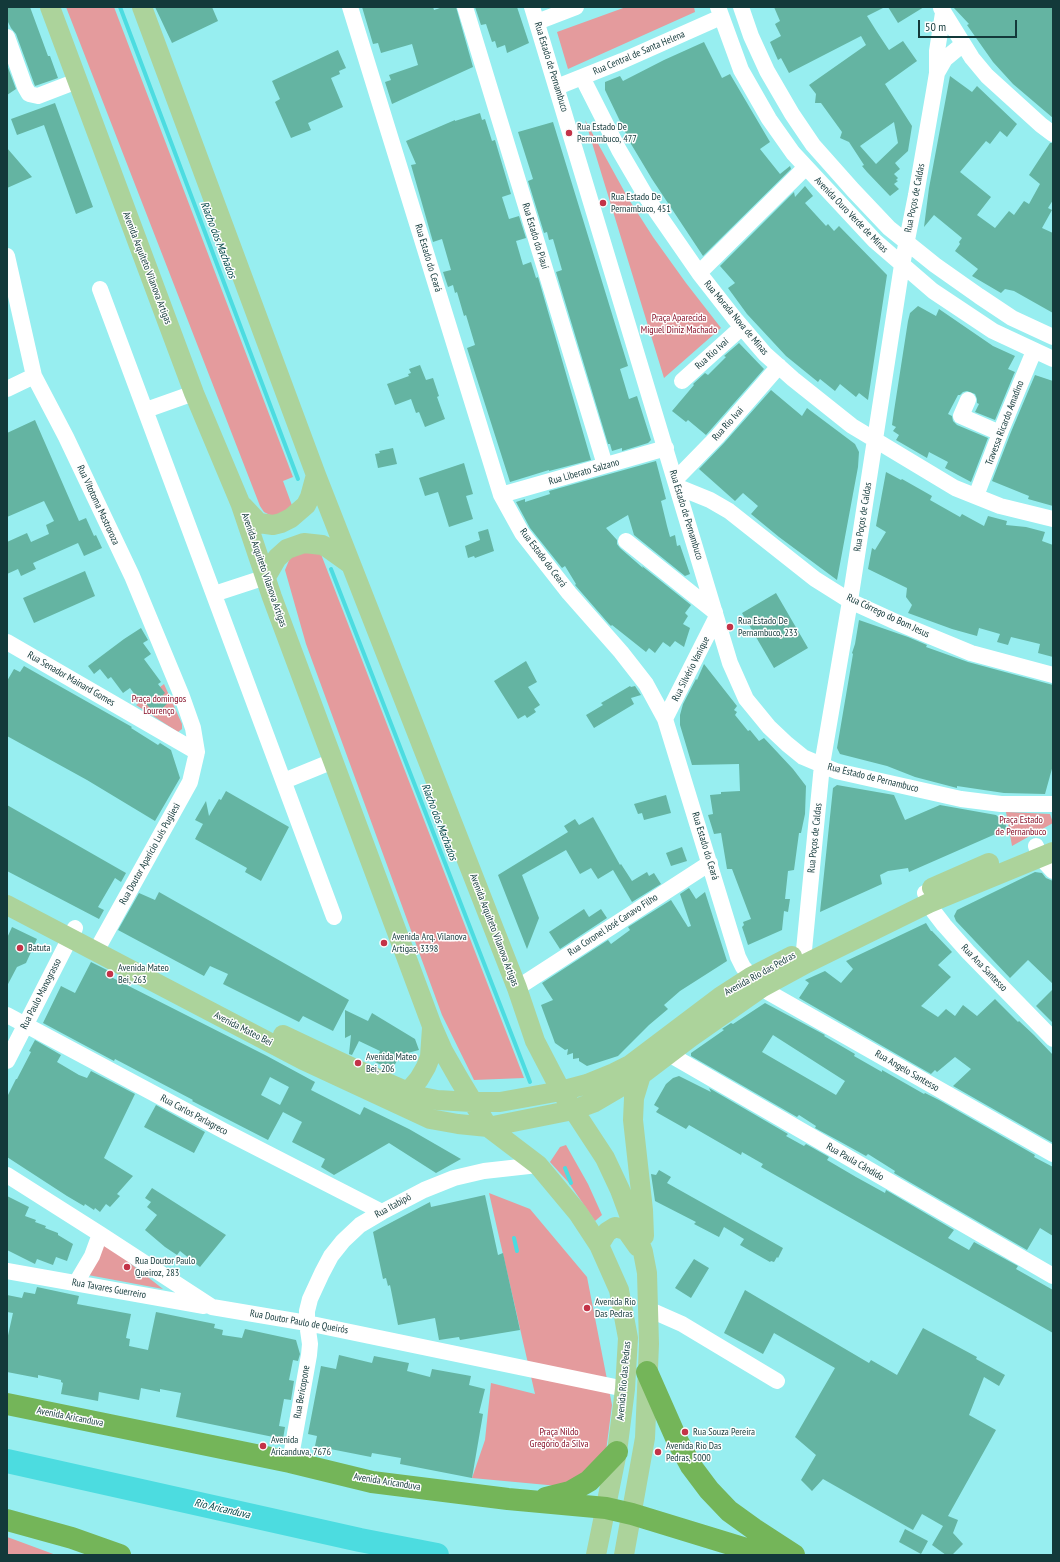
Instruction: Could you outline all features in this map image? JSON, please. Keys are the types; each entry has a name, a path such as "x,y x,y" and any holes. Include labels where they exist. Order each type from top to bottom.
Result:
{"highway":[{"path":"647,1372 676,1440 691,1466 709,1490 729,1511 794,1555"},
{"name":"Avenida Aricanduva","path":"7,1404 290,1462 372,1482 532,1501 606,1508 632,1514 766,1555"},
{"path":"532,1501 562,1494 578,1488 589,1481 617,1452"},
{"path":"7,1520 72,1538 120,1555"}],"main road":[{"name":"Avenida Arquiteto Vilanova Artigas","path":"50,7 194,393 241,505 333,761 432,1026 443,1051 488,1127"},
{"name":"Avenida Arquiteto Vilanova Artigas","path":"142,7 316,475 380,635 517,988 535,1041 561,1091 573,1110"},
{"path":"241,505 259,523 273,525 281,523 291,518 306,505 310,498 316,475"},
{"path":"266,577 278,558 287,549 304,543 322,545 350,563"},
{"name":"Avenida Rio das Pedras","path":"472,1102 500,1102 561,1091 587,1084 614,1073 663,1049 712,1022 756,983 805,956 927,897 1047,853"},
{"name":"Avenida Mateo Bei","path":"7,890 72,933 302,1060 430,1119 488,1127"},
{"name":"Avenida Mateo Bei","path":"12,910 72,933"},
{"name":"Avenida Mateo Bei","path":"98,947 299,1043 408,1092 437,1100 472,1102"},
{"path":"408,1092 419,1079 430,1057 432,1026"},
{"name":"Avenida Rio das Pedras","path":"488,1127 573,1110 595,1102 641,1076 663,1049"},
{"path":"624,1555 645,1438 649,1344 643,1210 633,1120 634,1098 641,1076"},
{"path":"573,1110 605,1158 620,1190 644,1253"},
{"name":"Avenida Rio das Pedras","path":"488,1127 538,1165 578,1214 599,1245 619,1290 628,1338 625,1389 617,1452 596,1555"},
{"path":"599,1245 608,1232 615,1227 621,1228 626,1230 644,1253"}],"street":[{"name":"Rua Estado do Ceará","path":"350,7 501,495 522,533 569,593 621,652 646,684 665,720 710,862 738,958 743,967 756,983"},
{"name":"Rua Estado do Piauí","path":"465,7 606,465"},
{"name":"Rua Estado de Pernambuco","path":"532,7 677,483 730,663 746,699 769,727 803,757 836,771 961,799 1001,804 1053,804"},
{"path":"537,22 576,7"},
{"name":"Avenida Ouro Verde de Minas","path":"743,8 751,36 767,71 792,114 809,139 858,196 889,228 935,265 1012,318 1053,337"},
{"path":"942,10 972,58 987,76 1036,121 1053,134"},
{"name":"Rua Poços de Caldas","path":"805,956 822,765 850,600 902,266 937,73 937,51 942,10"},
{"name":"Avenida Ouro Verde de Minas","path":"720,12 741,70 769,119 793,153 875,241 902,266 933,291 993,331 1053,359"},
{"name":"Rua Central de Santa Helena","path":"557,87 622,61 720,12"},
{"path":"7,36 25,87 29,94 38,96 77,81"},
{"name":"Rua Poços de Caldas","path":"937,73 945,59 963,44"},
{"name":"Rua Morada Nova de Minas","path":"582,77 619,150 643,191 699,273 765,354 793,379 852,426 955,488 1000,506 1053,519"},
{"path":"699,273 806,167"},
{"name":"Rua Vitotoma Mastroroza","path":"7,256 34,376 66,437 132,576 181,694 193,728 197,752"},
{"path":"100,289 334,917"},
{"name":"Rua Rio Ivaí","path":"682,381 742,327"},
{"name":"Travessa Ricardo Amadino","path":"976,496 1034,351"},
{"name":"Rua Rio Ivai","path":"677,483 779,366"},
{"path":"7,389 34,376"},
{"path":"146,410 194,393"},
{"path":"968,400 961,416 1000,433"},
{"name":"Rua Liberato Salzano","path":"501,495 666,448"},
{"name":"Rua Córrego do Bom Jesus","path":"677,483 729,511 815,579 850,600 896,622 971,653 1053,675"},
{"path":"626,541 716,615"},
{"path":"214,594 266,577"},
{"name":"Rua Silvério Vanique","path":"665,720 716,615"},
{"name":"Rua Senador Mainard Gomes","path":"7,642 197,752"},
{"name":"Rua Doutor Aparício Luís Pugliesi","path":"98,947 190,782 197,752"},
{"path":"284,781 333,761"},
{"name":"Rua Coronel José Canavo Filho","path":"517,988 710,862"},
{"name":"Rua Ana Santesso","path":"927,897 944,926 1053,1039"},
{"name":"Rua Paulo Manograsso","path":"7,1061 72,933"},
{"name":"Rua Angelo Santesso","path":"756,983 1053,1154"},
{"name":"Rua Carlos Parlagreco","path":"7,1015 224,1131 382,1212"},
{"name":"Rua Paula Cândido","path":"663,1049 1053,1276"},
{"name":"Rua Itabipó","path":"307,1323 307,1311 310,1300 331,1256 343,1241 360,1225 424,1190 454,1178 484,1171 538,1165"},
{"name":"Rua Doutor Paulo de Queirós","path":"7,1175 212,1307 307,1323 625,1389"},
{"path":"76,1282 92,1256 100,1234"},
{"name":"Rua Tavares Guerreiro","path":"7,1271 212,1307"},
{"path":"648,1309 682,1324 777,1381"},
{"name":"Rua Bericopone","path":"290,1462 309,1355 310,1344 307,1323"}],"green space":[{"path":"66,7 114,7 293,477 283,481 294,511 287,515 270,515 264,512 260,506"},
{"path":"626,7 694,7 695,12 568,69 557,32"},
{"name":"Praça Aparecida Miguel Diniz Machado","path":"585,120 628,198 653,237 721,328 664,378"},
{"path":"319,549 524,1078 474,1080 442,1015 306,644 285,570 290,558 298,552"},
{"name":"Praça domingos Lourenço","path":"164,684 182,724 182,729 178,732 136,705"},
{"name":"Praça Estado de Pernanbuco","path":"1006,812 1050,814 1053,823 1012,846"},
{"path":"566,1145 588,1184 602,1215 595,1221 569,1183 550,1162 560,1147"},
{"name":"Praça Nildo Gregório da Silva","path":"489,1193 530,1209 587,1277 612,1405 605,1459 569,1487 472,1478 485,1440 491,1383 535,1394"},
{"path":"103,1242 163,1289 88,1275"},
{"path":"7,1537 10,1538 56,1555 7,1555"}],"building":[{"path":"7,7 30,7 48,56 50,56 58,78 35,86 16,34 7,20"},
{"path":"155,7 212,7 218,21 172,43"},
{"path":"362,7 433,7 434,10 443,7 456,7 473,67 392,104 385,82 391,80 389,75 418,65 412,44 381,53 378,43 373,44"},
{"path":"475,7 517,7 529,43 507,53 505,45 497,48 495,41 492,42 486,24 481,25"},
{"path":"774,7 885,7 867,16 889,50 903,41 917,61 885,84 912,126 908,151 895,163 900,169 894,174 898,178 896,180 898,181 894,184 899,189 890,196 862,166 864,165 849,142 840,138 842,132 821,103 815,103 816,94 809,85 866,45 861,36 789,73 781,58 778,60 770,42 781,36 775,24 780,21","holes":["894,122 898,143 876,164 860,146"]},
{"path":"888,7 924,7 898,23"},
{"path":"953,7 1053,7 1053,118 1013,84 993,62 967,25 969,24"},
{"path":"704,42 722,78 730,74 770,142 760,149 780,174 790,166 791,169 703,256 652,179 631,144 605,90 605,82 620,76 623,81"},
{"path":"338,50 346,68 339,71 340,74 331,78 343,107 308,123 311,130 291,138 275,102 280,99 272,81"},
{"path":"7,65 16,89 7,95"},
{"path":"950,76 972,92 977,86 1017,124 1007,137 1000,131 990,144 986,141 960,172 991,197 977,215 995,228 1009,211 1014,215 1024,201 1029,204 1040,184 1029,175 1050,143 1053,143 1053,200 1048,208 1052,210 1042,228 1053,233 1053,313 1014,291 1005,289 1001,293 972,276 978,269 955,251 962,238 934,215 924,227 929,188"},
{"path":"55,103 93,207 76,214 44,125 17,135 11,119"},
{"path":"480,113 482,120 485,119 492,141 495,140 511,194 502,197 509,219 519,216 526,238 516,241 523,265 531,262 536,278 538,277 591,460 549,470 510,482 467,348 475,345 466,315 464,316 457,292 455,293 453,285 448,287 443,272 451,270 442,239 433,242 411,165 416,164 406,141 455,120"},
{"path":"553,122 628,366 620,369 629,399 637,396 651,440 648,443 622,451 622,448 612,451 610,444 608,444 556,272 562,270 553,239 549,240 547,232 544,233 528,181 533,179 518,132"},
{"path":"7,148 32,177 7,188"},
{"path":"805,186 813,196 805,203 826,226 828,224 834,231 839,226 887,275 868,400 859,393 856,397 840,384 835,391 820,379 818,382 786,356 747,314 728,288 735,283 720,266 794,192 795,197"},
{"path":"918,306 936,316 939,309 993,346 1015,356 1008,369 1015,372 995,420 975,412 979,404 977,403 975,394 967,391 958,395 948,414 952,416 953,421 957,425 988,438 971,482 945,468 948,462 929,452 927,458 896,440 899,435 893,431 896,427 892,425 908,321 910,313"},
{"path":"739,343 764,369 706,435 688,420 686,422 672,411 694,385 693,384 705,373 708,375 726,357 724,356"},
{"path":"420,365 426,380 433,378 439,396 437,397 445,419 425,427 419,412 416,413 411,399 395,405 387,384 409,376 408,374 411,373 409,369"},
{"path":"1035,375 1053,381 1053,506 1028,499 1029,496 992,481"},
{"path":"771,390 802,416 807,408 855,444 859,452 858,467 837,580 751,514 758,506 743,493 735,501 699,469"},
{"path":"35,420 79,521 86,518 94,536 96,535 102,548 84,556 78,543 33,563 36,569 21,576 18,569 7,574 7,542 27,533 31,542 49,534 46,525 54,521 44,501 7,517 7,433"},
{"path":"393,448 397,464 378,468 375,454 380,453 379,451"},
{"path":"656,461 666,499 661,501 670,537 675,535 677,546 680,545 690,574 685,576 634,535 628,515 606,528 617,540 617,544 620,548 691,605 685,613 688,616 683,624 690,628 684,647 675,641 670,647 663,642 655,653 649,648 646,652 609,624 575,585 576,584 565,566 562,568 530,528 516,502 525,499 525,502 550,494 549,491"},
{"path":"464,463 473,494 466,496 473,519 449,527 438,492 425,496 419,478"},
{"path":"886,472 932,496 930,500 960,517 962,514 984,526 988,516 1007,521 1006,525 1026,527 1045,532 1042,541 1053,545 1053,657 1038,653 1040,644 1011,637 1008,645 997,642 1000,634 979,628 977,636 952,629 908,613 912,605 906,597 907,588 868,569 872,548 875,550 886,532 876,526"},
{"path":"488,529 494,551 475,558 474,556 468,558 465,546 480,540 478,532"},
{"path":"85,571 95,596 34,623 23,598"},
{"path":"776,593 808,648 774,668 742,613"},
{"path":"859,620 908,637 927,645 926,647 968,662 1053,685 1053,765 1045,794 1004,793 957,786 957,788 915,777 887,766 840,754 837,748 852,653"},
{"path":"141,628 148,640 143,643 151,654 144,659 161,682 158,684 165,693 163,695 169,702 156,714 142,700 140,702 130,688 123,693 111,677 108,679 100,669 94,674 88,666"},
{"path":"526,661 537,682 528,687 540,705 534,709 536,712 527,718 525,715 518,719 494,681"},
{"path":"704,664 737,706 734,710 737,712 735,715 748,731 750,730 759,741 764,738 793,769 806,786 805,814 801,833 799,833 794,870 788,871 785,899 790,899 788,912 784,911 782,930 748,945 742,927 744,925 743,922 751,919 732,869 727,869 721,833 714,834 708,815 713,814 710,795 721,794 721,792 740,791 739,764 692,765 680,725 680,715 683,704 696,679 697,680"},
{"path":"24,666 132,727 131,728 158,745 160,743 171,750 180,778 155,821 87,780 7,736 7,681 14,669 20,672"},
{"path":"630,686 635,686 641,695 631,698 634,704 594,728 586,715 603,705 601,703"},
{"path":"837,785 894,795 905,820 940,805 996,815 1005,823 1007,829 909,872 908,868 888,871 880,875 882,884 820,912 833,788"},
{"path":"226,791 289,827 261,881 245,872 247,868 195,839 203,824 195,820 206,801 209,816 219,799 221,800"},
{"path":"666,795 671,813 644,820 642,813 638,814 634,804"},
{"path":"7,805 126,873 121,882 115,878 98,907 104,910 99,919 7,871"},
{"path":"593,817 620,865 621,864 632,881 647,872 649,876 654,873 661,884 632,902 613,870 598,879 591,868 580,874 566,850 522,875 539,918 527,949 498,875 568,832 564,826 575,819 579,825"},
{"path":"682,847 687,861 671,866 666,853"},
{"path":"1035,872 1042,873 1046,878 1053,881 1053,984 1028,960 1010,978 956,921 954,916 957,910"},
{"path":"689,888 696,899 705,892 727,961 680,991 664,1005 668,1009 649,1025 618,1056 587,1066 579,1061 579,1058 573,1059 573,1053 567,1055 568,1049 565,1050 555,1043 541,1005 553,1000 542,983 608,940 611,944 630,930 628,927 671,900 688,927 691,926 680,894"},
{"path":"159,892 349,1000 333,1031 303,1016 299,1022 223,984 228,974 210,966 204,976 118,930 139,893 155,900"},
{"path":"584,909 589,917 601,909 607,918 560,949 549,932"},
{"path":"926,923 931,931 952,952 938,965 951,977 921,1006 938,1017 946,1009 955,1016 963,1005 977,1016 995,999 1018,1022 1019,1021 1034,1035 1053,1055 1053,1143 953,1086 971,1069 955,1057 937,1072 935,1070 931,1074 799,998 809,983 805,980 825,971 841,983 853,969 846,961"},
{"name":"Batuta","path":"12,927 37,939 26,963 17,967 7,986 7,938"},
{"path":"91,962 109,971 107,975 315,1082 311,1090 360,1115 364,1107 409,1129 461,1159 436,1173 389,1143 334,1175 321,1167 325,1159 292,1142 302,1122 283,1112 268,1140 115,1059 114,1061 43,1023 61,986 75,993","holes":["270,1077 289,1087 280,1105 261,1095"]},
{"path":"1053,989 1053,1023 1036,1006"},
{"path":"765,1003 825,1035 824,1036 855,1054 854,1056 882,1072 882,1070 924,1094 925,1093 939,1100 1035,1155 1034,1157 1053,1167 1053,1236 1040,1228 1027,1250 894,1173 895,1171 868,1154 866,1156 815,1128 816,1126 799,1115 797,1117 691,1056 691,1053 724,1030 722,1029 731,1023 733,1024","holes":["773,1035 845,1081 836,1095 762,1052"]},
{"path":"345,1010 368,1021 372,1013 415,1039 419,1050 400,1055 392,1070 375,1062 380,1051 359,1041 352,1055 349,1054 351,1035 345,1038"},
{"path":"35,1040 61,1055 57,1062 79,1075 87,1078 91,1071 135,1094 104,1158 133,1176 117,1194 120,1196 110,1207 106,1204 100,1212 85,1204 84,1206 67,1196 7,1157 7,1097 31,1052 29,1051"},
{"path":"679,1076 711,1092 709,1088 788,1134 786,1136 804,1146 806,1144 829,1157 827,1160 856,1177 885,1193 886,1190 954,1230 948,1238 969,1250 974,1242 1018,1266 1016,1269 1053,1290 1053,1333 761,1167 763,1164 742,1152 741,1155 689,1125 686,1129 656,1112 659,1108 654,1105 666,1084 673,1078"},
{"path":"156,1105 205,1132 194,1153 144,1127"},
{"path":"659,1170 671,1177 667,1183 783,1248 778,1258 777,1257 774,1262 770,1262 740,1245 744,1239 724,1227 719,1237 694,1224 696,1222 655,1201 651,1174 656,1175"},
{"path":"152,1188 226,1235 200,1267 180,1251 177,1255 165,1247 145,1230 157,1215 147,1207 151,1202 145,1198"},
{"path":"485,1195 498,1255 503,1253 520,1330 460,1340 459,1337 439,1340 435,1318 398,1325 390,1285 388,1286 386,1278 383,1279 373,1232 430,1202 431,1207"},
{"path":"7,1196 29,1207 25,1216 36,1220 35,1222 46,1226 45,1228 58,1233 58,1235 73,1244 67,1261 56,1257 53,1265 37,1259 35,1264 7,1250"},
{"path":"694,1259 709,1268 691,1298 675,1288"},
{"path":"37,1287 79,1296 77,1304 131,1314 126,1338 130,1339 129,1346 148,1350 156,1312 215,1324 214,1328 223,1330 222,1335 242,1338 245,1329 296,1340 300,1354 298,1361 293,1360 289,1380 294,1381 291,1400 284,1399 279,1426 285,1427 283,1439 176,1417 181,1393 160,1389 160,1392 141,1388 139,1400 99,1392 98,1401 61,1394 63,1383 61,1380 38,1375 38,1378 7,1372 7,1340 13,1313 7,1312 7,1295 22,1298 24,1292 35,1294"},
{"path":"745,1290 869,1363 871,1360 897,1375 923,1328 977,1357 976,1359 1005,1375 999,1386 984,1377 969,1415 996,1430 948,1516 958,1520 953,1533 963,1544 952,1555 946,1555 932,1545 943,1526 922,1514 913,1530 823,1479 812,1491 801,1480 816,1455 795,1437 835,1368 774,1333 763,1354 724,1333"},
{"path":"339,1355 372,1363 374,1356 409,1363 407,1371 430,1377 432,1369 471,1376 469,1385 485,1389 479,1413 483,1414 472,1478 400,1464 401,1458 372,1453 371,1457 315,1446 317,1436 308,1434 321,1366 336,1369"},
{"path":"905,1529 928,1541 921,1554 899,1542"}],"waterway":[{"name":"Riacho dos Machados","path":"120,7 298,479"},
{"name":"Riacho dos Machados","path":"331,569 530,1082"},
{"name":"Riacho dos Machados","path":"565,1168 571,1183"},
{"name":"Riacho dos Machados","path":"514,1238 517,1251"},
{"name":"Rio Aricanduva","path":"7,1461 360,1540 437,1555"}],"place":[{"name":"Rua Estado De Pernambuco, 477","path":"569,133"},
{"name":"Rua Estado De Pernambuco, 451","path":"603,203"},
{"name":"Rua Estado De Pernambuco, 233","path":"730,627"},
{"name":"Avenida Arq. Vilanova Artigas, 3398","path":"384,943"},
{"name":"Batuta","path":"20,948"},
{"name":"Avenida Mateo Bei, 263","path":"110,974"},
{"name":"Avenida Mateo Bei, 206","path":"358,1063"},
{"name":"Rua Doutor Paulo Queiroz, 283","path":"127,1267"},
{"name":"Avenida Rio Das Pedras","path":"587,1308"},
{"name":"Rua Souza Pereira","path":"685,1432"},
{"name":"Avenida Aricanduva, 7676","path":"263,1446"},
{"name":"Avenida Rio Das Pedras, 5000","path":"658,1452"}]}
